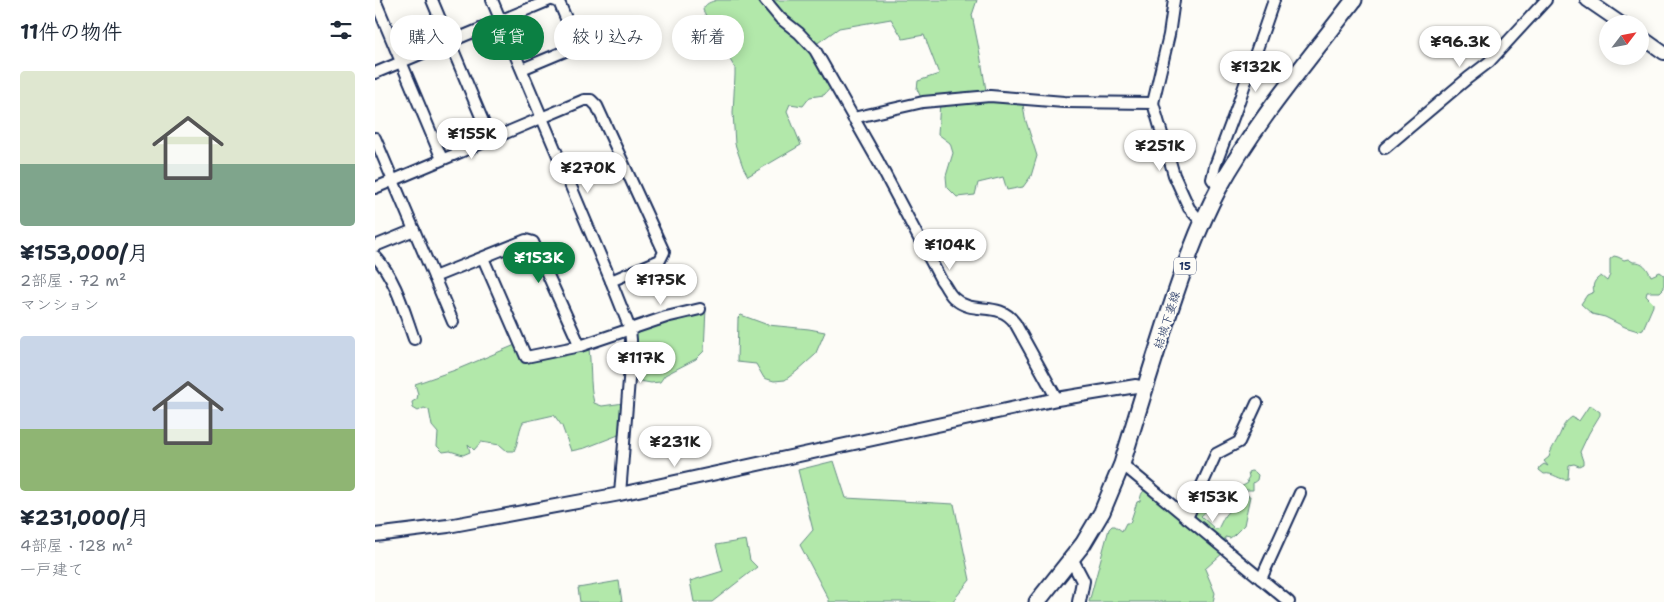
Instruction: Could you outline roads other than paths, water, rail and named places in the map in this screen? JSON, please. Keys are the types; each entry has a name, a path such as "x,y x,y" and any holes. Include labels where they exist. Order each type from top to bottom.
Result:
{"main road":[{"name":"結城下妻線","path":"1037,602 1072,560 1102,512 1121,464 1178,284 1202,223 1219,188 1248,141 1275,103 1354,0"}],"street":[{"path":"375,0 442,159"},
{"path":"432,0 438,15"},
{"path":"493,0 498,15"},
{"path":"513,15 551,0 559,2 574,37 570,49 522,69"},
{"path":"765,0 780,18 799,33 815,50 878,161 941,280 952,296 966,306 1002,311 1007,314 1015,323 1057,399"},
{"path":"1174,0 1169,35 1153,103 1174,175 1189,208 1202,223"},
{"path":"1219,188 1212,179 1215,166 1274,0"},
{"path":"1385,148 1489,62 1546,0"},
{"path":"1587,0 1609,15"},
{"path":"1649,42 1664,53"},
{"path":"375,73 407,60"},
{"path":"457,60 490,138"},
{"path":"518,60 630,329 630,368 620,494"},
{"path":"853,118 923,102 990,96 1063,102 1153,103"},
{"path":"375,188 490,138 584,100 591,100 597,106 663,252 660,260 611,280"},
{"path":"375,138 453,322"},
{"path":"375,246 413,230"},
{"path":"434,277 526,240 533,242 579,346"},
{"path":"375,256 387,271 402,302 414,339"},
{"path":"483,258 526,357 579,346 666,317 700,309"},
{"path":"375,536 448,526 620,494 1057,399 1136,386 1145,388"},
{"path":"1187,518 1216,454 1239,442 1257,403"},
{"path":"1121,464 1289,602"},
{"path":"1261,578 1300,493"},
{"path":"1072,560 1083,581 1079,602"}]}
